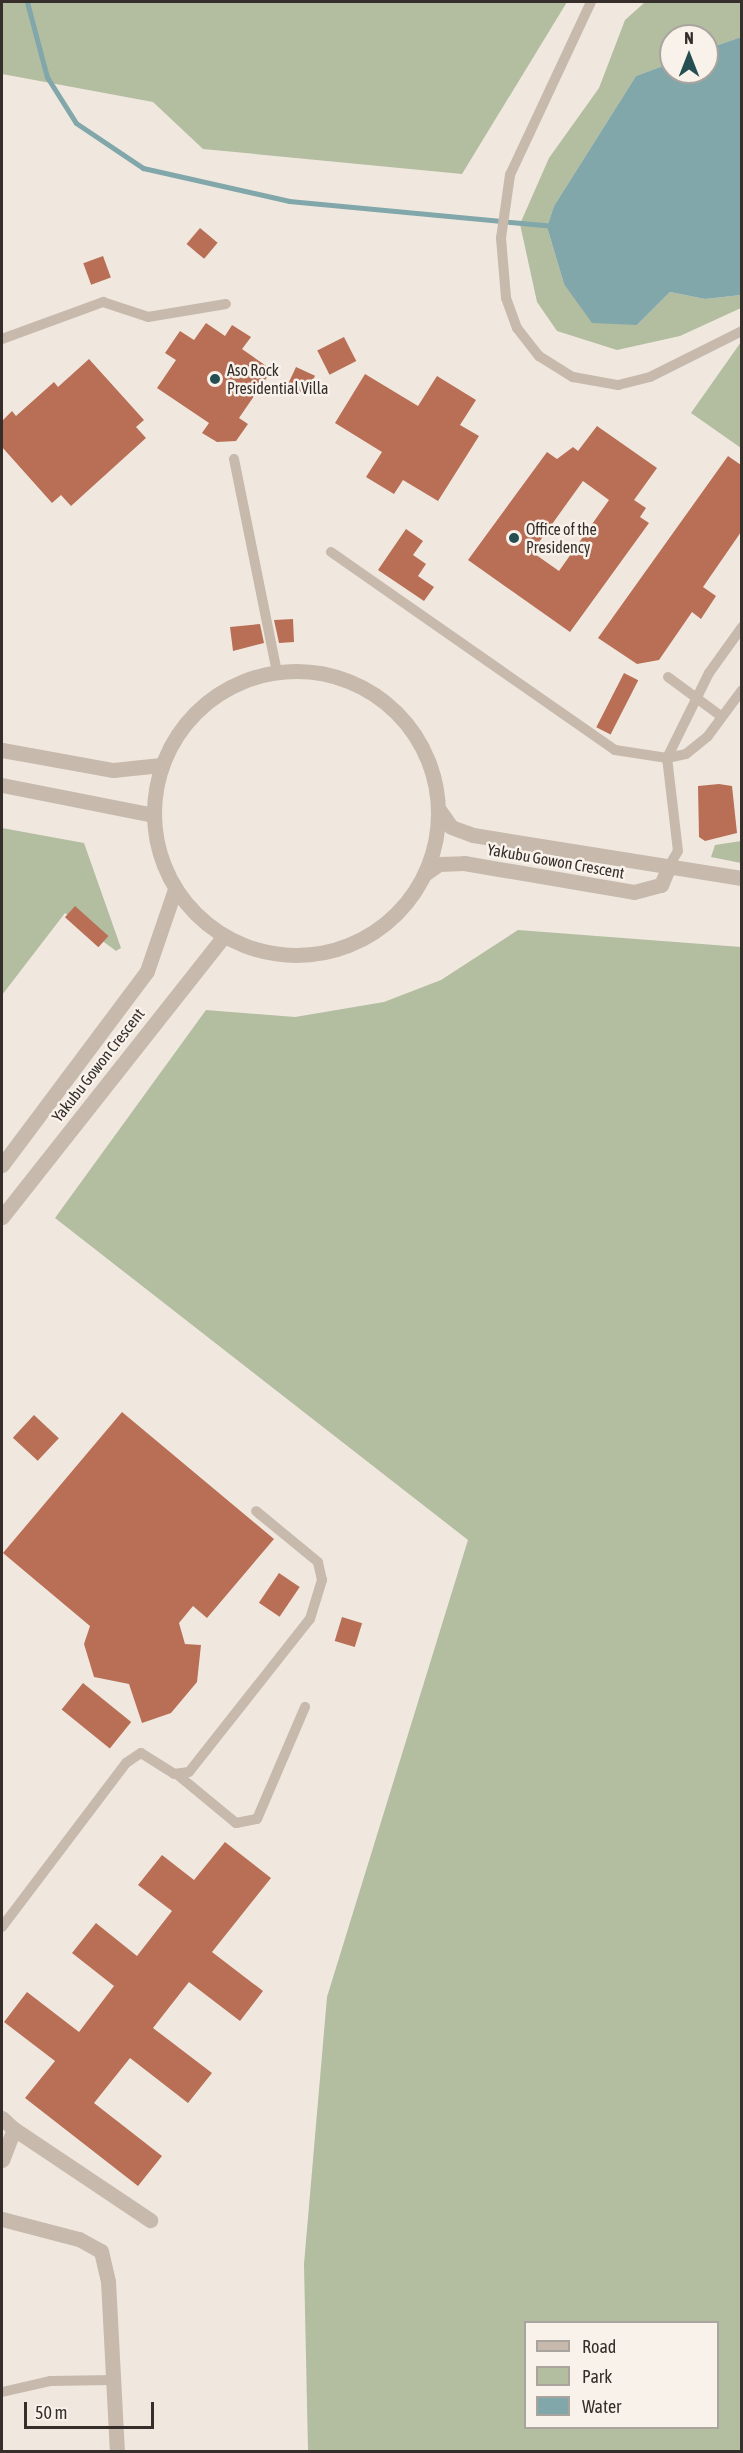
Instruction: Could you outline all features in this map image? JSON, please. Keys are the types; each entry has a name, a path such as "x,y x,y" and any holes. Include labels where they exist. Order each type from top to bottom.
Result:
{"street":[{"path":"277,672 325,673 370,691 407,722 431,764 440,812 426,873 404,906 374,932 339,949 280,953 224,936 175,889 159,854 153,815 161,765 179,731 206,702 239,682 277,672"},
{"path":"2,750 112,770 161,765"},
{"path":"2,785 153,815"},
{"name":"Yakubu Gowon Crescent","path":"440,812 451,827 472,835 741,878"},
{"name":"Yakubu Gowon Crescent","path":"426,873 439,864 464,863 633,892 661,885 669,866"},
{"path":"2,1165 147,971 175,889"},
{"name":"Yakubu Gowon Crescent","path":"2,1217 224,936"},
{"path":"2,2118 14,2129 150,2220"},
{"path":"2,2160 14,2129"},
{"path":"2,2219 79,2239 101,2251 108,2281 117,2451"}],"lane":[{"path":"591,2 510,175 501,238 506,298 517,328 539,356 573,377 618,385 651,377 741,331"},
{"path":"2,339 103,302 148,316 226,304"},
{"path":"234,459 277,672"},
{"path":"331,552 597,741 615,750 667,758 686,754 722,717 741,690"},
{"path":"669,866 678,851 667,758 695,698 741,627"},
{"path":"668,677 722,717"},
{"path":"179,1776 189,1772 317,1603 322,1580 318,1562 256,1511"},
{"path":"2,1927 126,1763 148,1754 179,1776 236,1823 256,1819 305,1707"},
{"path":"2,2392 50,2381 114,2380"}],"green space":[{"path":"2,2 567,2 462,174 203,149 153,102 2,74"},
{"path":"741,2 741,37 719,45 719,24 659,24 659,67 636,76 554,206 547,227 564,284 637,325 670,292 705,299 741,295 741,308 680,336 617,350 557,331 537,302 520,224 549,158 599,88 625,20 644,3"},
{"path":"741,342 741,448 691,413"},
{"path":"2,828 84,843 121,948 116,951 65,913 2,995"},
{"path":"741,841 741,863 711,857 715,845"},
{"path":"518,930 741,947 741,2451 308,2451 304,2264 327,1997 468,1540 55,1218 206,1010 295,1017 384,1002 441,980"}],"water":[{"path":"741,37 741,295 705,299 670,292 637,325 592,323 564,284 547,227 554,206 636,76 659,67 659,84 719,84 719,45"}],"building":[{"path":"200,228 218,243 204,259 187,244"},
{"path":"103,256 111,278 91,285 83,263"},
{"name":"Aso Rock Presidential Villa","path":"206,323 225,336 232,325 251,337 242,349 272,370 239,418 248,424 236,441 217,442 202,433 209,423 157,388 176,360 165,353 180,331 194,340"},
{"path":"344,337 356,361 330,375 317,351"},
{"path":"89,359 144,420 136,427 146,438 71,506 61,495 52,503 2,447 2,421 12,411 16,416 54,382 58,387"},
{"path":"296,367 315,376 306,395 287,386"},
{"path":"365,374 418,406 437,376 476,400 460,425 479,436 438,501 403,480 394,494 366,477 382,452 335,423"},
{"name":"Office of the Presidency","path":"597,426 657,468 634,500 646,508 640,517 649,523 570,632 468,560 547,452 557,459 573,447 578,451","holes":["583,481 609,500 559,571 532,552"]},
{"name":"Office of the Presidency","path":"728,456 741,465 741,532 703,587 716,596 701,619 692,612 659,660 637,664 598,638"},
{"path":"406,529 423,541 413,555 426,564 418,576 434,587 424,601 378,570"},
{"path":"293,619 294,642 279,643 274,620"},
{"path":"260,624 264,643 233,651 230,627"},
{"path":"624,673 638,680 611,735 596,727"},
{"path":"719,784 732,786 737,833 705,841 699,837 698,786"},
{"path":"75,906 108,936 98,947 65,917"},
{"path":"122,1412 274,1539 207,1618 193,1606 179,1623 185,1644 201,1645 197,1682 171,1713 142,1723 129,1684 94,1677 84,1644 90,1626 3,1553"},
{"path":"34,1415 59,1438 38,1461 13,1438"},
{"path":"279,1573 300,1587 280,1617 259,1603"},
{"path":"342,1617 362,1623 355,1647 335,1641"},
{"path":"83,1683 131,1722 110,1748 62,1709"},
{"path":"225,1842 271,1878 212,1952 263,1991 240,2021 189,1982 153,2028 212,2073 188,2103 130,2058 94,2103 162,2156 138,2186 25,2098 55,2061 4,2022 27,1992 79,2032 114,1986 72,1953 96,1923 137,1956 172,1911 138,1885 162,1855 194,1880"}],"waterway":[{"path":"27,2 47,77 76,123 143,168 289,201 552,226"}],"place":[{"name":"Aso Rock Presidential Villa","path":"215,379"},
{"name":"Office of the Presidency","path":"514,538"}]}
